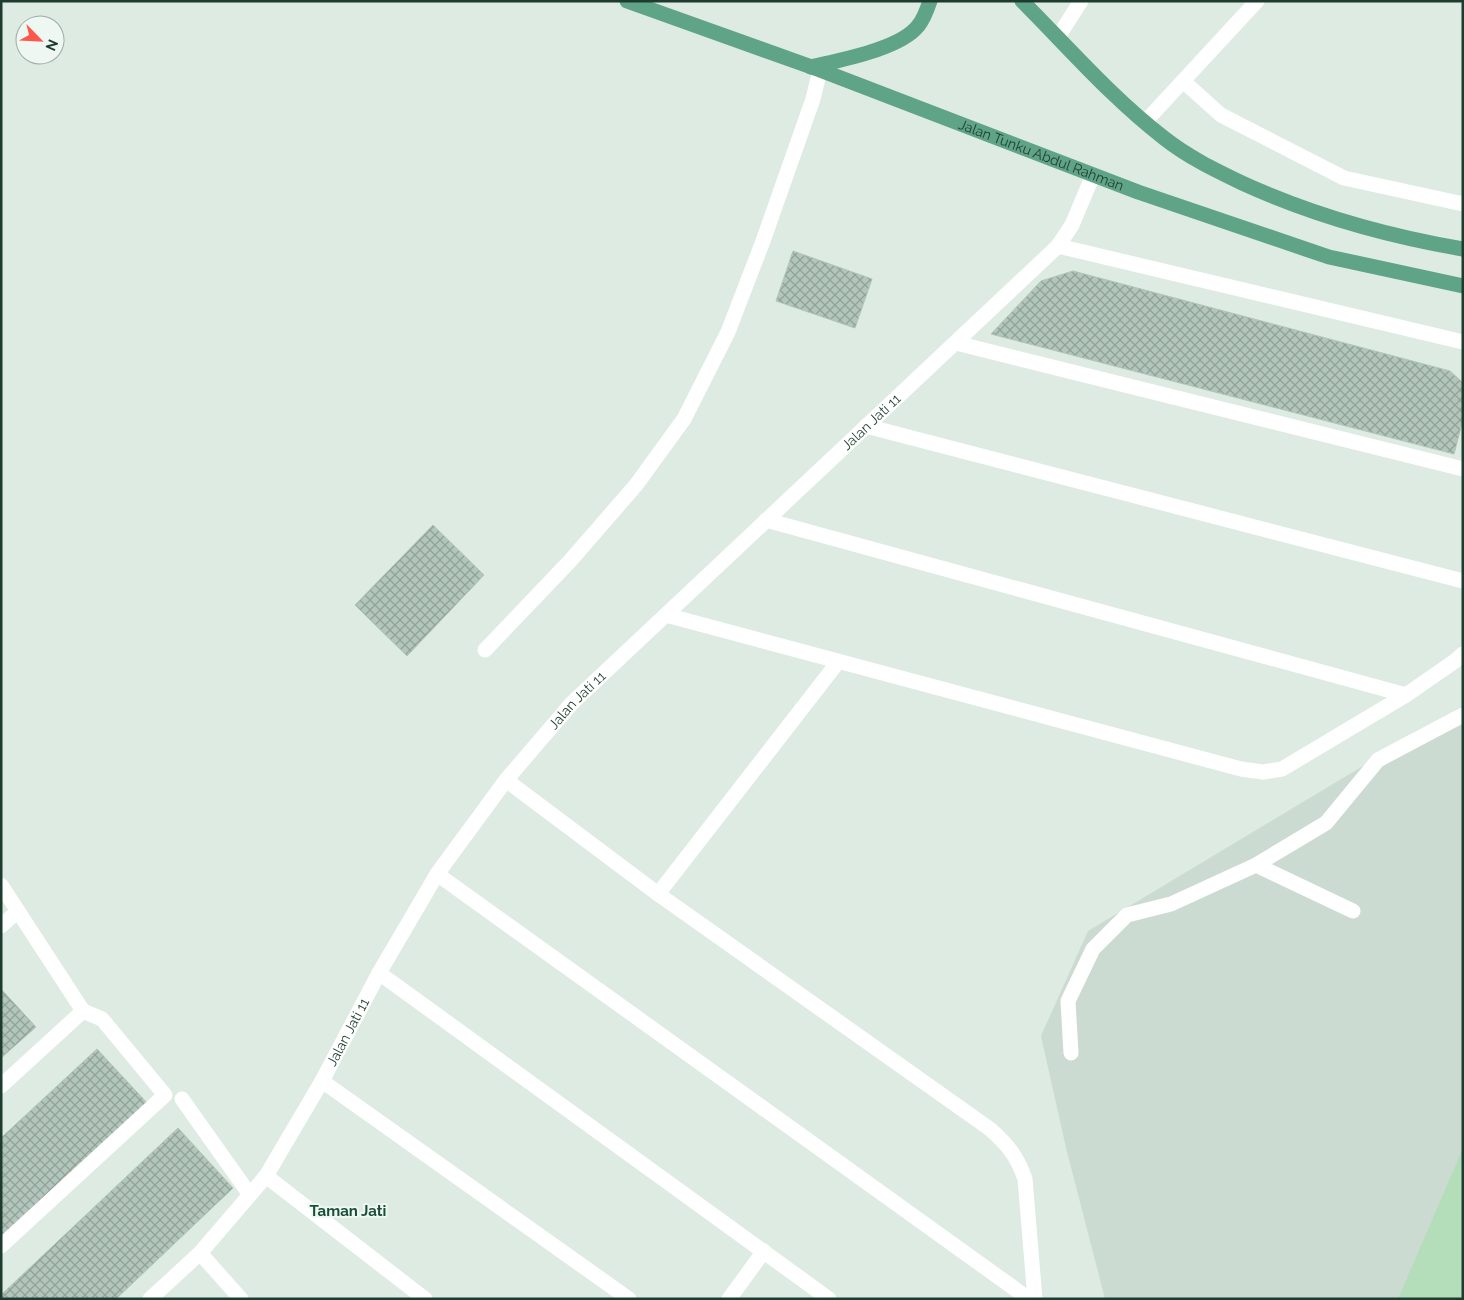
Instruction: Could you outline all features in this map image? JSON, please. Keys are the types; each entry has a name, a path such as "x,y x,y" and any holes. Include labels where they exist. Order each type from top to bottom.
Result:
{"main road":[{"name":"Jalan Tunku Abdul Rahman","path":"627,1 816,69 1138,192 1329,257 1463,286"},
{"path":"816,69 893,44 917,27 930,1"},
{"path":"1022,1 1117,97 1164,138 1206,166 1276,198 1339,220 1395,236 1459,248"}],"street":[{"path":"1058,37 1081,1"},
{"path":"1145,122 1257,1"},
{"path":"486,650 570,561 636,485 684,419 728,332 763,242 813,99 816,69"},
{"path":"1183,81 1221,115 1344,178 1463,204"},
{"name":"Jalan Jati 11","path":"150,1299 200,1253 266,1176 322,1081 379,973 437,874 506,780 572,703 1058,246 1072,225 1093,175"},
{"path":"1058,246 1463,342"},
{"path":"956,343 1463,469"},
{"path":"866,426 1463,581"},
{"path":"766,520 1406,695"},
{"path":"666,615 1241,770 1263,772 1282,768 1406,695 1463,654"},
{"path":"658,894 838,662"},
{"path":"1071,1053 1068,1001 1092,949 1126,915 1171,904 1256,865 1326,823 1378,760 1463,715"},
{"path":"506,780 658,894 990,1128 1008,1145 1019,1162 1025,1179 1035,1299"},
{"path":"1256,865 1353,911"},
{"path":"437,874 1030,1299"},
{"path":"1,885 83,1011 102,1019 165,1095 1,1246"},
{"path":"1,926 18,911"},
{"path":"379,973 829,1299"},
{"path":"1,1086 83,1011"},
{"path":"322,1081 629,1299"},
{"path":"182,1099 250,1196"},
{"path":"266,1176 425,1299"},
{"path":"729,1299 764,1251"},
{"path":"200,1253 241,1299"}],"shaded area":[{"path":"1463,706 1463,1299 1105,1299 1066,1148 1041,1036 1088,931"}],"green space":[{"path":"1463,1148 1463,1299 1398,1299"}],"building":[{"path":"793,251 872,279 855,328 776,301"},
{"path":"1073,271 1450,371 1463,383 1463,419 1454,454 991,334 1041,281"},
{"path":"433,525 484,575 407,656 355,605"},
{"path":"1,989 36,1027 1,1058"},
{"path":"97,1049 148,1104 1,1241 1,1138"},
{"path":"178,1128 233,1188 116,1299 1,1299 1,1295"}],"district":[{"name":"Taman Jati","path":"348,1211"}]}
